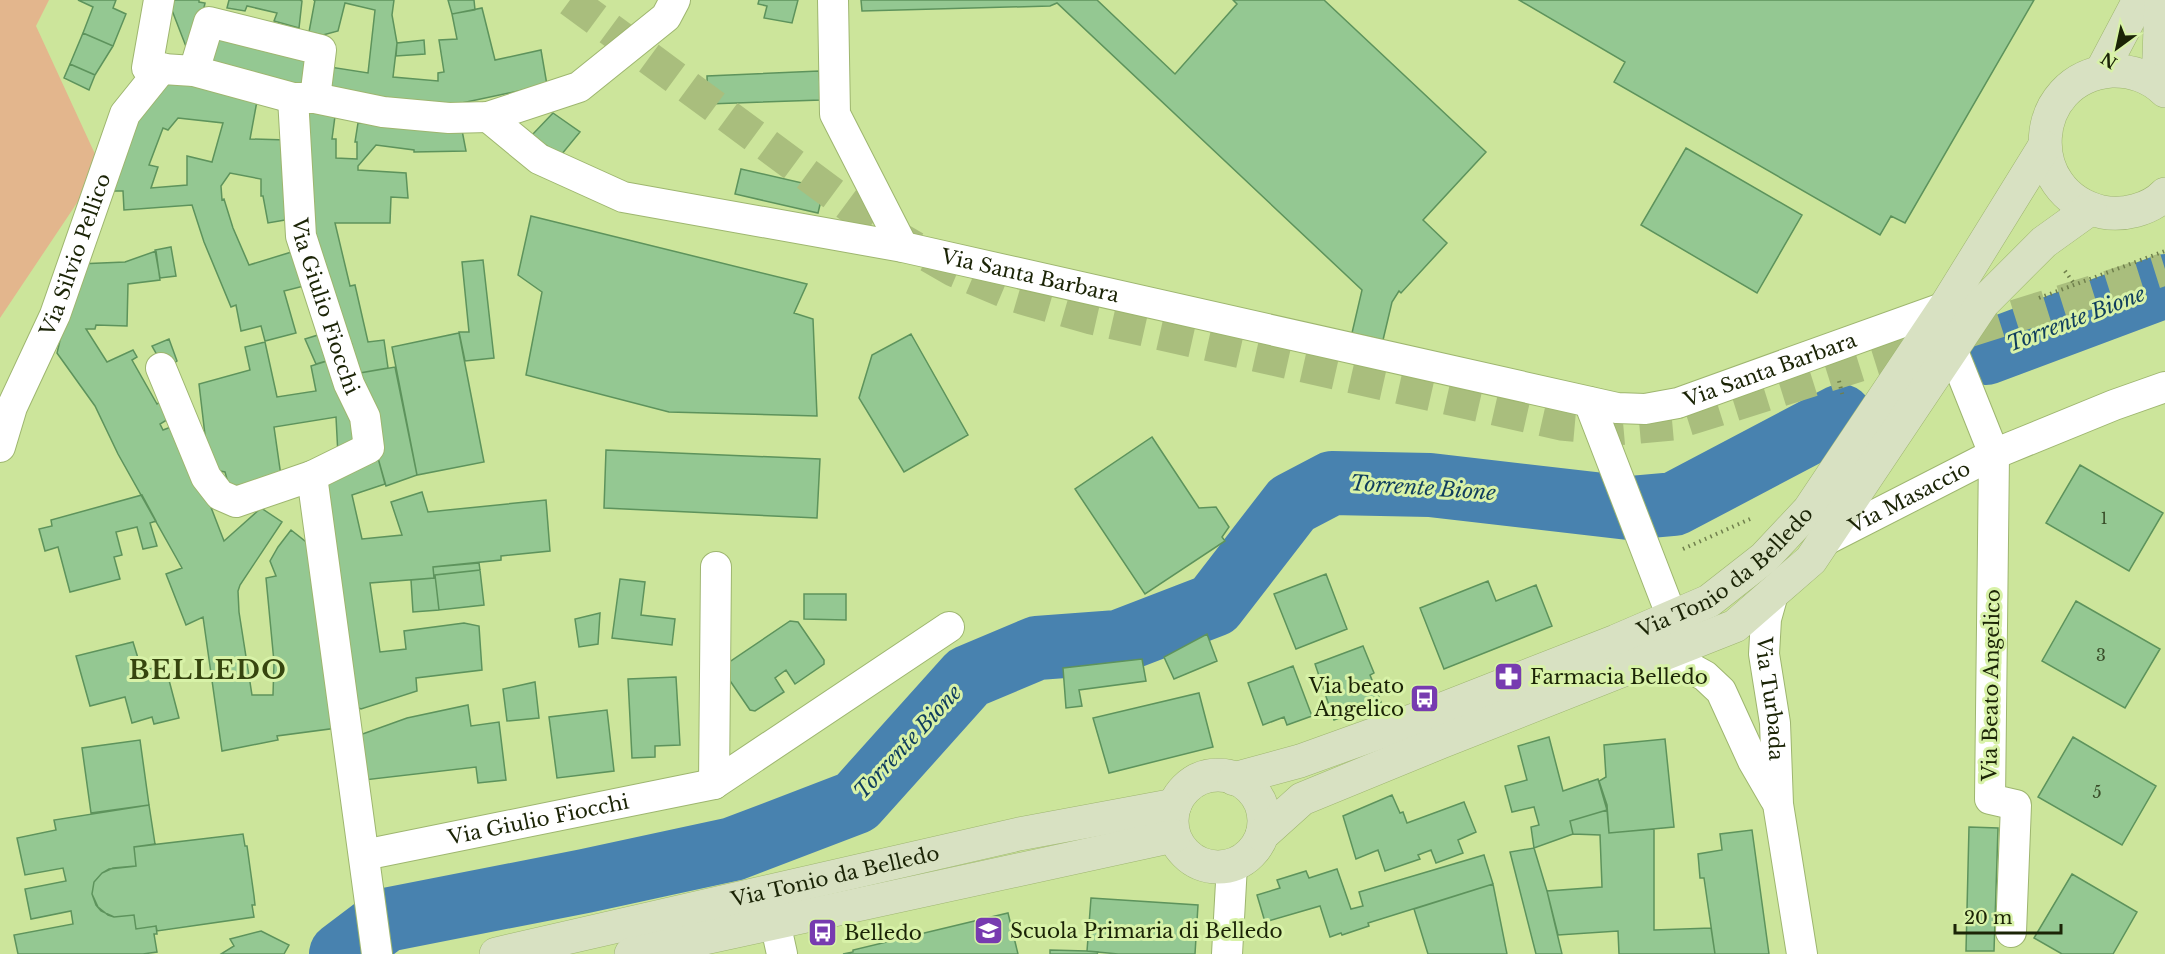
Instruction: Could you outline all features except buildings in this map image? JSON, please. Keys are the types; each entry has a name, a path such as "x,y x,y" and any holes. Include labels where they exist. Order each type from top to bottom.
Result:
{"main road":[{"path":"2101,72 2139,0"},
{"path":"2161,0 2161,87"},
{"path":"2161,87 2141,75 2121,71 2101,72 2081,79 2065,91 2053,108 2046,127 2044,147 2047,163 2054,178 2076,201 2090,209 2108,213 2127,213 2145,208 2164,196"},
{"name":"Via Tonio da Belledo","path":"1234,779 1300,761 1414,720 1709,601 1764,558 1809,510 1945,307 2044,147"},
{"name":"Via Tonio da Belledo","path":"1262,835 1302,799 1735,626 1811,560 1983,303 2044,242 2090,209"},
{"path":"1226,775 1234,779 1253,791 1261,804 1264,820 1262,835 1255,848 1245,858 1232,865 1218,867 1204,865 1181,849 1174,820 1183,792 1195,781 1210,776 1226,775"},
{"name":"Via Tonio da Belledo","path":"631,954 776,922 1174,820"},
{"name":"Via Tonio da Belledo","path":"496,954 1019,834 1174,820"}],"street":[{"path":"159,0 147,68 194,71 304,98 383,112 449,118 488,117 579,87 666,17 675,0"},
{"path":"833,0 835,114 903,247"},
{"path":"194,71 209,22 321,50 304,98"},
{"name":"Via Silvio Pellico","path":"0,447 12,407 55,315 124,114 162,68"},
{"name":"Via Giulio Fiocchi","path":"161,368 206,477 220,495 236,502 312,476 369,448 365,417 349,384 300,236 304,98"},
{"name":"Via Santa Barbara","path":"488,117 539,159 623,197 903,247 1617,408 1646,409 1678,403 1945,307"},
{"name":"Via Masaccio","path":"1952,349 1994,454"},
{"name":"Via Masaccio","path":"1824,541 1994,454 2114,405 2165,387"},
{"path":"1589,402 1672,617"},
{"name":"Via Beato Angelico","path":"1994,454 1990,799 2016,805 2011,933"},
{"path":"312,476 378,954"},
{"path":"714,784 716,567"},
{"name":"Via Turbada","path":"1773,594 1766,619 1764,654 1775,723 1778,804 1802,954"},
{"name":"Via Giulio Fiocchi","path":"364,855 714,784 950,627"},
{"name":"Via Turbada","path":"1654,659 1685,665 1705,676 1721,691 1753,761 1778,804"},
{"path":"1227,954 1232,865"},
{"path":"776,922 782,954"}],"path":[{"path":"2033,300 2165,251"},
{"path":"1652,563 1760,515"}],"shaded area":[{"path":"0,0 49,0 36,26 101,167 0,318"}],"waterway":[{"name":"Torrente Bione","path":"1986,353 2165,286"},
{"name":"Torrente Bione","path":"341,954 386,920 733,849 856,802 968,677 1037,648 1118,642 1214,605 1292,504 1332,483 1430,485 1629,508 1674,504 1841,416"}],"tunnel":[{"path":"570,0 874,224 953,270 1015,296 1091,318 1561,424 1617,429 1673,424 2165,269"}],"place":[{"name":"Farmacia Belledo","path":"1509,677"},
{"name":"Via beato Angelico","path":"1425,698"},
{"name":"Scuola Primaria di Belledo","path":"989,931"},
{"name":"Belledo","path":"823,933"}],"district":[{"name":"BELLEDO","path":"208,670"}]}
